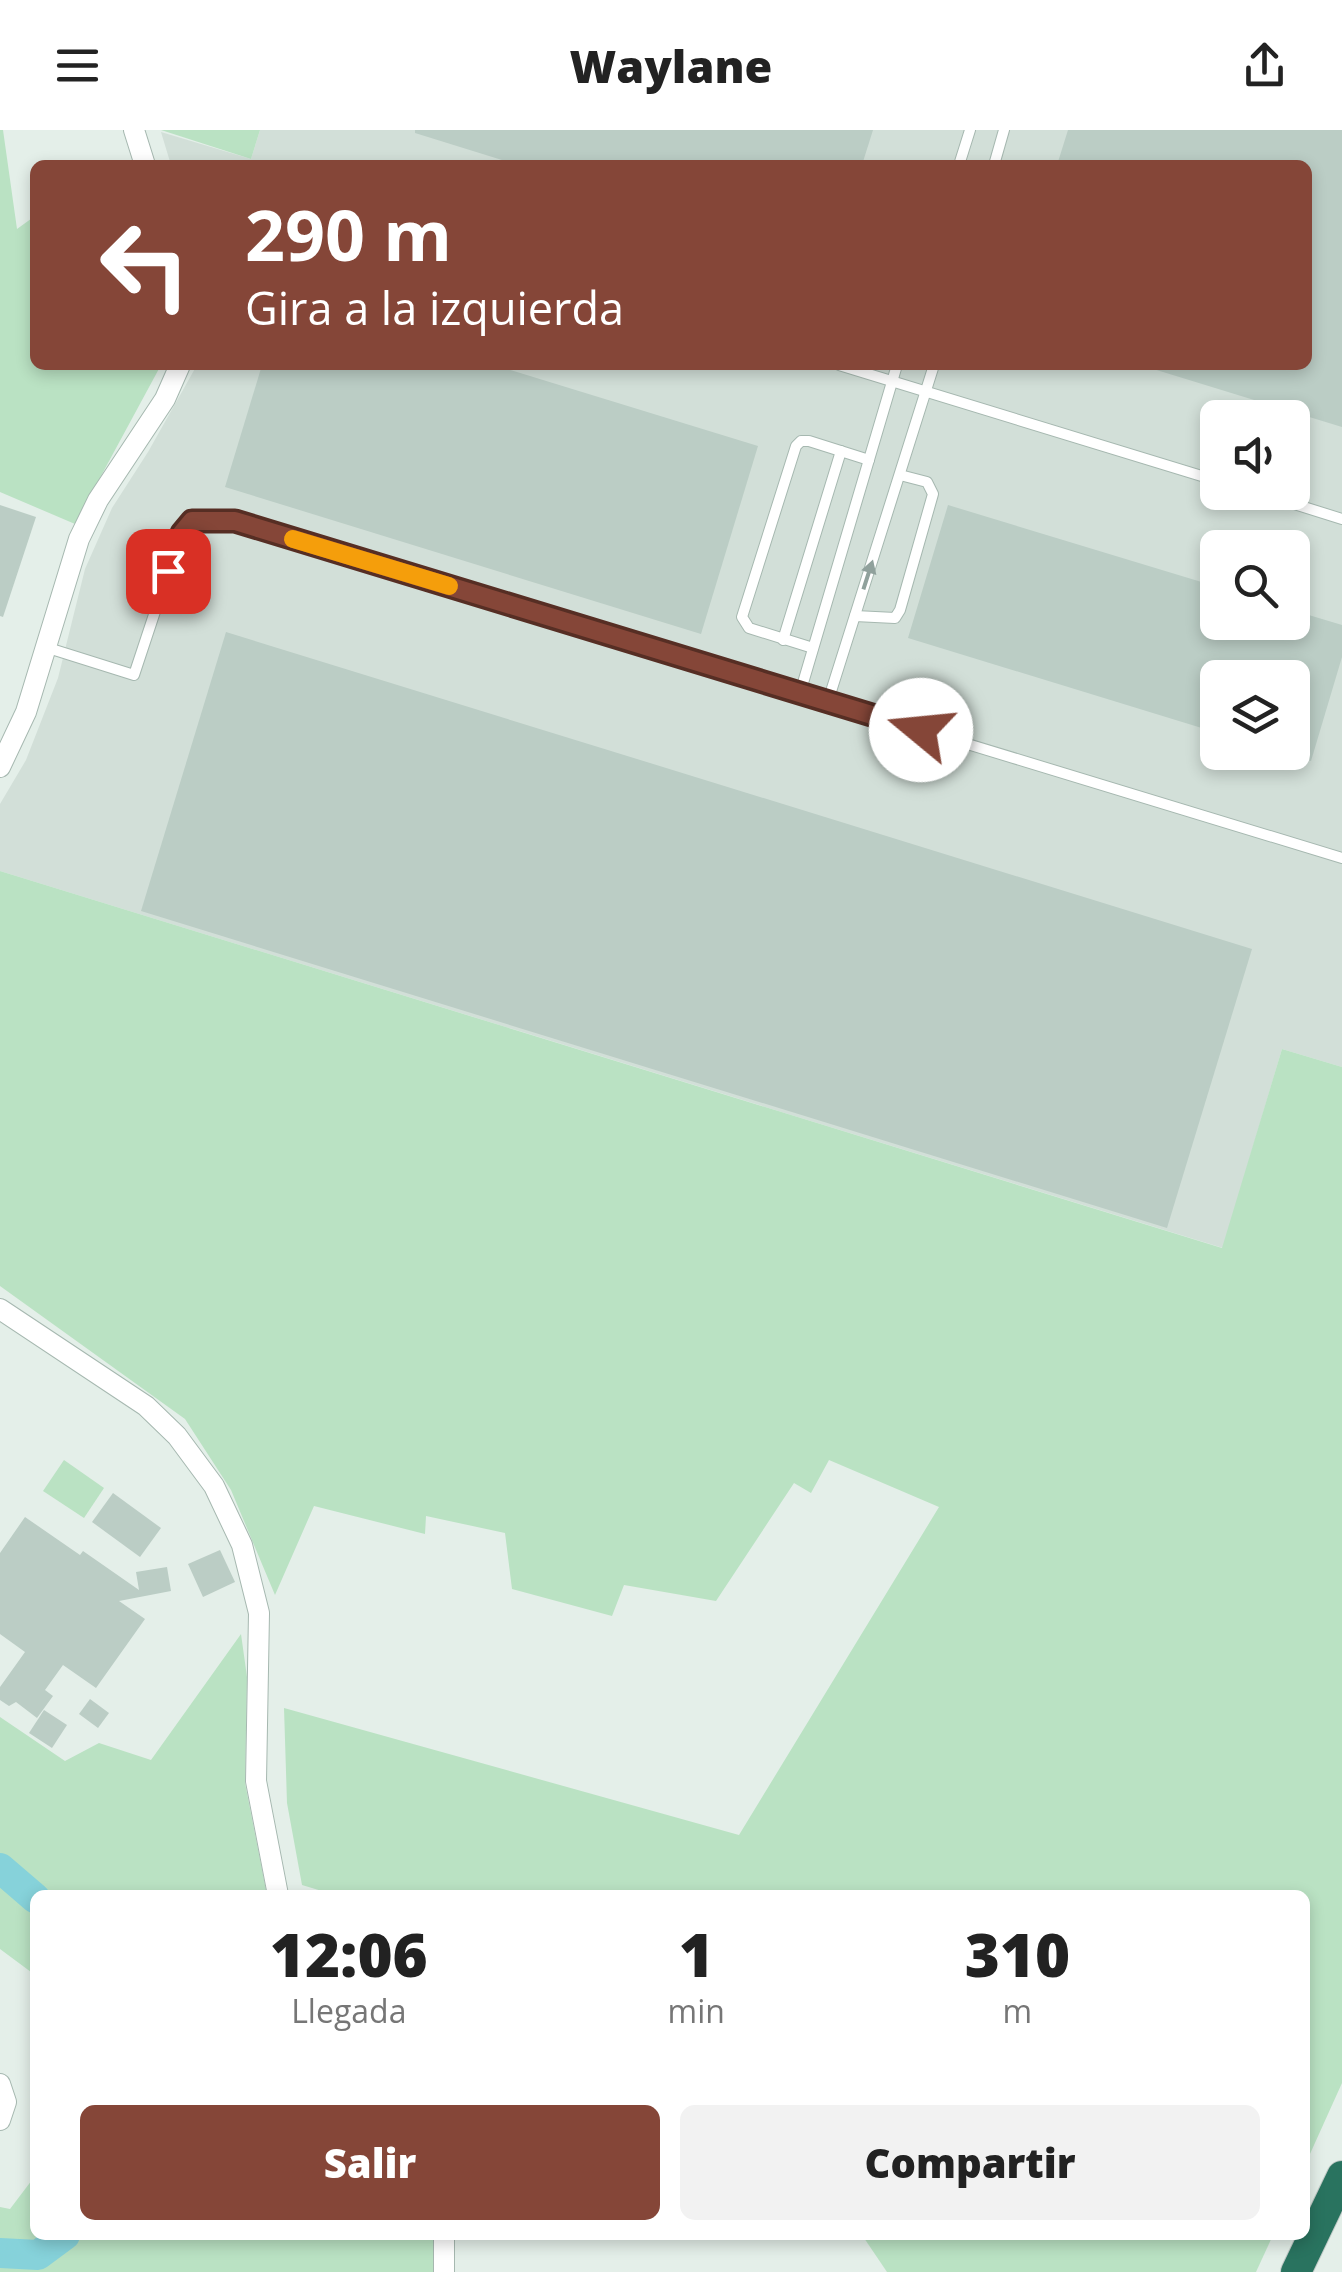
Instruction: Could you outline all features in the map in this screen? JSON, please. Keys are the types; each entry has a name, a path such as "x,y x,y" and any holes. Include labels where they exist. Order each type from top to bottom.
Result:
{"highway":[{"path":"1296,2272 1342,2176"}],"street":[{"path":"134,130 143,160"},
{"path":"1,761 26,712 79,539 165,398 178,370"},
{"path":"0,1309 146,1406 178,1436 214,1486 242,1546 259,1613 256,1781 277,1890"},
{"path":"0,2084 6,2102 0,2120"},
{"path":"444,2240 444,2272"}],"lane":[{"path":"961,160 970,130"},
{"path":"995,160 1004,130"},
{"path":"854,370 1200,476"},
{"path":"800,693 896,370"},
{"path":"828,702 932,370"},
{"path":"813,648 748,628 742,617 796,446 801,440 809,441 869,460"},
{"path":"782,640 841,451"},
{"path":"855,616 886,620 895,618 900,610 933,494 927,482 900,474"},
{"path":"1310,508 1342,518"},
{"path":"45,647 134,675 182,533 192,521 235,521 1342,858"}],"shaded area":[{"path":"260,130 1342,130 1342,1067 1282,1049 1223,1248 0,871 0,804 26,760 58,678 85,569 112,508 194,370 1312,370 1312,160 169,160 161,132 251,159"}],"green space":[{"path":"3,130 17,229 30,220 30,370 158,370 75,524 0,492"},
{"path":"161,130 260,130 251,159"},
{"path":"0,871 1222,1248 1282,1049 1342,1067 1342,2083 1310,2154 1310,1890 318,1890 302,1885 287,1803 284,1708 739,1835 939,1507 829,1460 811,1493 794,1483 716,1601 624,1585 612,1616 512,1589 505,1533 426,1516 425,1534 314,1506 275,1595 231,1490 185,1419 0,1286"},
{"path":"64,1460 104,1488 84,1518 43,1491"},
{"path":"241,1634 247,1677 245,1783 266,1890 30,1890 30,1971 0,1949 0,1717 65,1761 99,1743 151,1760"},
{"path":"30,2183 30,2240 433,2240 437,2251 433,2272 0,2272 0,2207 10,2209"},
{"path":"865,2240 1271,2240 1256,2272 887,2272"}],"building":[{"path":"873,130 864,160 502,160 415,133"},
{"path":"1068,130 1342,130 1342,427 1310,417 1310,400 1254,400 1157,370 1312,370 1312,160 1059,160"},
{"path":"260,370 510,370 758,446 701,634 225,487"},
{"path":"0,505 36,517 3,617 0,616"},
{"path":"948,505 1200,582 1200,640 1310,640 1310,615 1342,625 1342,657 1311,761 1310,660 1200,660 1200,727 908,638"},
{"path":"226,632 1252,949 1167,1228 141,911"},
{"path":"113,1493 161,1528 140,1557 92,1522"},
{"path":"25,1517 139,1590 136,1572 167,1567 171,1591 119,1601 145,1619 96,1688 63,1665 45,1690 53,1696 37,1718 16,1702 9,1706 0,1700 0,1687 25,1652 0,1634 0,1553"},
{"path":"220,1550 235,1582 203,1597 188,1564"},
{"path":"90,1699 109,1713 98,1728 79,1714"},
{"path":"44,1710 67,1725 52,1748 29,1733"}],"waterway":[{"path":"0,1868 30,1894"},
{"path":"0,2253 38,2255 58,2240"}],"slow traffic":[{"path":"293,539 449,586"}],"route":[{"path":"168,571 182,533 192,521 235,521 921,730"}]}
